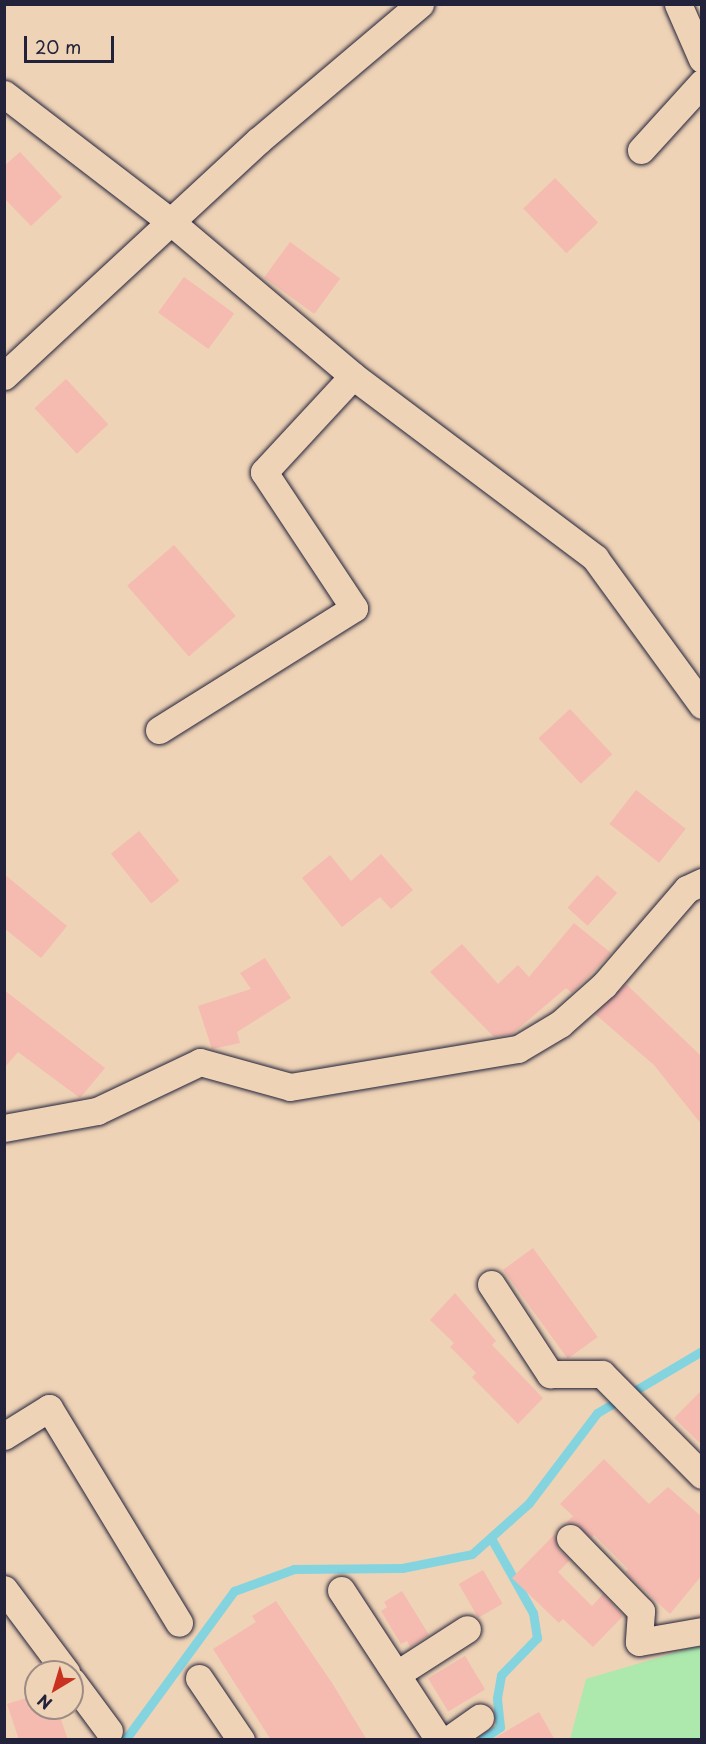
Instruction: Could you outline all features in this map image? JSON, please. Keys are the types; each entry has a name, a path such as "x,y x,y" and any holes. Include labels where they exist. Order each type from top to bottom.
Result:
{"street":[{"path":"4,376 259,140 420,4"},
{"path":"678,4 702,59"},
{"path":"641,150 702,83"},
{"path":"4,94 171,222 353,376 595,558 702,705"},
{"path":"159,730 354,608 264,472 353,376"},
{"path":"4,1128 97,1111 200,1062 290,1088 518,1049 560,1024 586,1000 687,890 702,882"},
{"path":"491,1284 550,1374 602,1374 702,1475"},
{"path":"4,1436 49,1408 179,1623"},
{"path":"570,1538 641,1611 639,1642 702,1632"},
{"path":"4,1589 57,1660"},
{"path":"341,1590 440,1740"},
{"path":"397,1674 466,1629"},
{"path":"199,1678 241,1740"},
{"path":"84,1697 109,1731"},
{"path":"448,1740 480,1718"}],"green space":[{"path":"701,1645 701,1739 570,1739 586,1679"}],"building":[{"path":"20,152 62,197 31,226 4,198 4,166"},
{"path":"555,178 598,223 566,253 523,209"},
{"path":"290,242 340,278 314,314 264,278"},
{"path":"184,277 234,313 208,349 158,313"},
{"path":"66,379 108,424 77,454 35,408"},
{"path":"174,545 236,616 189,657 127,586"},
{"path":"570,709 612,754 581,784 539,738"},
{"path":"636,790 686,829 659,863 610,824"},
{"path":"139,831 179,881 151,903 111,854"},
{"path":"381,854 413,890 391,909 380,897 342,927 302,878 330,855 351,881"},
{"path":"4,874 67,926 41,958 4,928"},
{"path":"597,875 617,893 588,926 568,908"},
{"path":"574,923 611,953 572,993 566,988 512,1034 494,1037 430,972 462,944 498,984 518,965 529,977"},
{"path":"265,958 291,998 237,1032 240,1043 212,1049 198,1006 251,989 240,973"},
{"path":"626,984 702,1057 702,1125 654,1065 595,1014"},
{"path":"4,990 105,1068 80,1098 18,1052 4,1068"},
{"path":"533,1248 598,1337 568,1359 503,1270"},
{"path":"455,1293 496,1341 492,1345 543,1398 518,1424 472,1377 476,1373 450,1347 454,1343 430,1320"},
{"path":"702,1390 702,1445 674,1418"},
{"path":"604,1459 649,1504 668,1487 702,1517 702,1575 670,1614 625,1572 628,1569 594,1535 592,1538 575,1523 566,1523 573,1516 560,1504"},
{"path":"555,1534 558,1549 570,1560 558,1572 592,1606 603,1594 623,1616 593,1647 563,1619 559,1623 512,1578"},
{"path":"483,1570 502,1604 478,1618 459,1584"},
{"path":"402,1591 429,1635 410,1647 407,1641 401,1644 381,1611 387,1607 384,1602"},
{"path":"276,1601 332,1683 367,1740 271,1740 213,1649 256,1622 252,1616"},
{"path":"465,1656 485,1689 448,1712 428,1678"},
{"path":"24,1699 24,1720 61,1720 68,1740 19,1740 7,1704"},
{"path":"539,1712 555,1740 491,1740"}],"waterway":[{"path":"125,1740 234,1591 294,1569 402,1568 472,1554 529,1503 597,1413 702,1351"},
{"path":"481,1740 500,1727 497,1698 501,1675 537,1638 533,1613 492,1540"}]}
